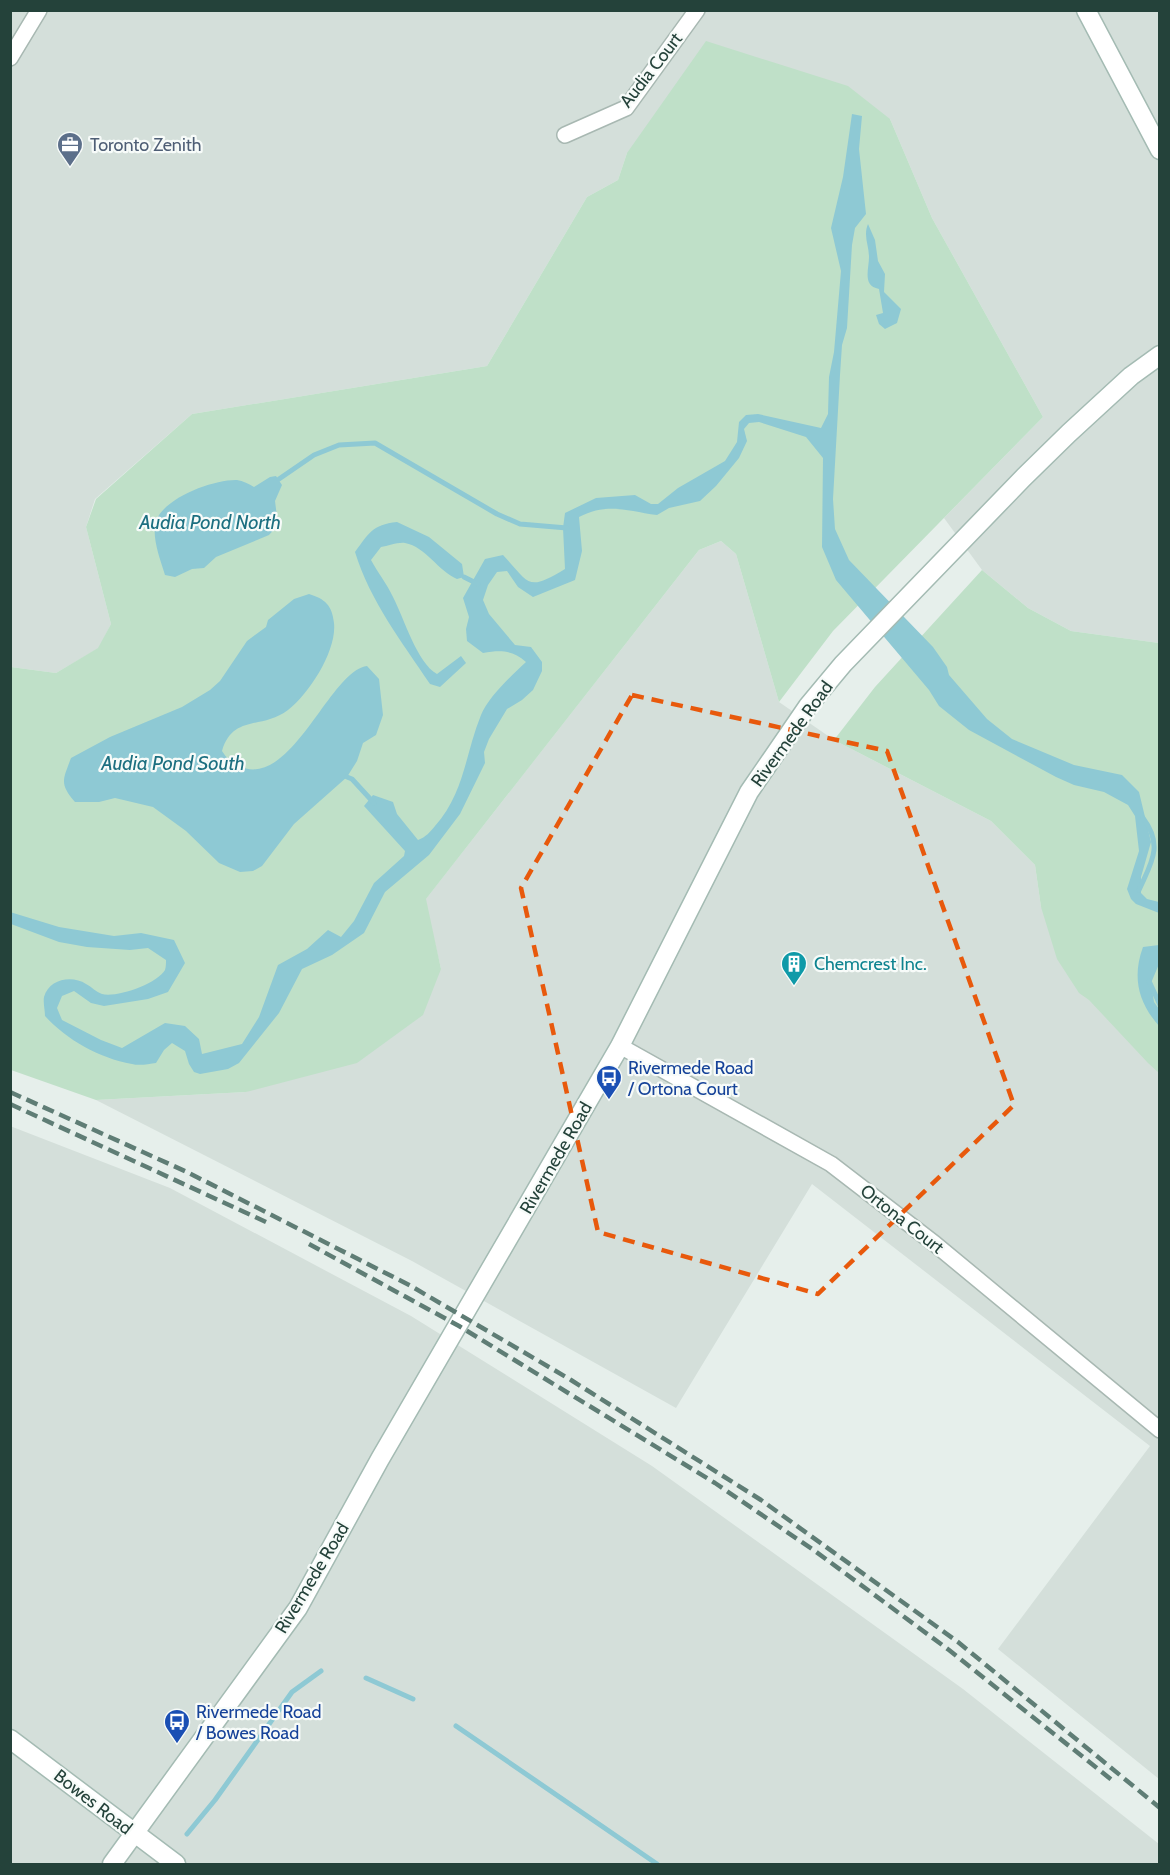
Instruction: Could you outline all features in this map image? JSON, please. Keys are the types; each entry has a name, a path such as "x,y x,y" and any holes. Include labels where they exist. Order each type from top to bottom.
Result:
{"street":[{"path":"10,58 39,10"},
{"name":"Audia Court","path":"565,135 626,108 698,10"},
{"path":"1086,10 1160,150"},
{"name":"Rivermede Road","path":"112,1864 298,1608 380,1459 620,1046 749,792 808,706 843,664 1024,477 1131,376 1160,355"},
{"name":"Ortona Court","path":"620,1046 831,1164 935,1244 1160,1430"},
{"name":"Bowes Road","path":"10,1739 176,1864"}],"highlighted area":[{"path":"632,695 887,751 1014,1105 818,1294 598,1232 521,888"}],"shaded area":[{"path":"11,11 1159,11 1159,643 1071,631 1028,608 982,570 944,518 1043,417 932,218 890,119 627,153 618,180 587,197 487,366 192,414 95,499 86,527 111,624 99,648 56,673 11,667"},
{"path":"721,541 736,554 779,702 834,740 991,821 1035,865 1041,907 1159,1052 1159,1779 998,1649 1150,1446 812,1184 676,1408 412,1261 96,1100 246,1092 441,969 425,900 699,550"},
{"path":"10,1126 170,1188 411,1316 652,1466 963,1689 1159,1844 1159,1864 11,1864"}],"green space":[{"path":"706,41 848,86 890,119 932,218 1043,417 833,631 779,702 736,554 721,541 699,550 426,899 441,969 423,1015 357,1063 246,1092 96,1100 11,1070 11,667 56,673 98,648 111,624 86,527 96,499 192,414 487,366 587,197 618,180 627,153"},
{"path":"982,570 1028,608 1071,631 1159,643 1159,1073 1089,1000 1079,993 1057,959 1041,907 1035,865 991,821 834,740 875,687"}],"water":[{"path":"852,114 862,116 859,149 866,214 855,228 847,328 842,345 833,499 835,529 849,560 933,647 947,667 949,675 987,719 1012,739 1074,765 1122,775 1139,792 1151,842 1141,877 1141,893 1147,899 1159,902 1159,913 1136,904 1127,889 1139,851 1135,816 1128,805 1104,792 1074,785 1056,777 969,730 939,706 929,690 836,580 822,547 823,458 806,437 759,422 749,423 744,429 747,441 739,458 700,501 669,508 657,515 608,509 589,512 579,517 582,551 575,580 533,597 518,587 507,571 497,572 488,585 483,600 489,614 515,645 531,647 542,662 542,671 533,690 507,709 489,739 484,752 485,763 460,814 429,855 385,892 364,933 332,955 302,969 279,1013 239,1063 228,1069 200,1074 194,1072 185,1051 172,1043 164,1050 156,1063 135,1065 96,1053 63,1033 45,1016 44,997 51,986 68,979 80,981 102,994 126,992 145,985 161,975 165,970 166,960 148,948 130,950 87,947 59,942 11,924 10,912 59,927 114,936 141,933 174,940 185,963 168,992 148,999 104,1006 91,1003 74,991 62,996 57,1008 62,1020 122,1048 165,1023 185,1026 199,1039 202,1054 242,1044 259,1017 278,965 307,949 328,930 341,937 354,921 374,883 404,856 405,851 364,806 373,795 393,802 397,814 418,840 428,834 453,800 484,708 526,662 506,652 483,653 467,641 466,629 469,617 463,598 485,559 503,555 530,582 543,581 565,569 563,528 565,513 596,498 635,495 651,504 658,504 678,488 725,461 737,442 739,422 746,415 758,414 821,428 828,414 829,377 834,352 841,271 831,228 843,177"},
{"path":"868,224 875,240 878,261 885,274 884,292 901,309 897,323 885,329 879,324 876,315 883,313 879,289 868,281 869,257 866,233"},
{"name":"Audia Pond North","path":"276,476 282,485 275,501 278,525 269,535 216,557 204,568 192,569 175,577 165,575 157,550 155,525 166,507 189,492 215,483 237,480 254,487"},
{"path":"397,522 429,537 462,564 464,577 457,579 419,549 405,543 381,547 371,560 391,592 417,650 430,668 437,674 461,656 466,663 440,687 430,684 388,621 369,587 355,552 376,528"},
{"name":"Audia Pond South","path":"309,594 327,604 332,612 334,634 327,658 305,693 288,710 268,720 241,727 227,739 222,751 227,758 239,766 258,769 276,761 293,746 353,672 367,666 379,679 383,715 376,735 363,743 357,761 347,777 294,824 262,866 253,871 240,872 219,863 186,831 153,807 115,798 99,802 75,802 66,790 64,781 71,758 110,737 182,707 210,690 220,681 247,641 266,627 268,620 294,599"},
{"path":"1159,945 1159,964 1151,983 1154,1002 1159,1009 1159,1026 1142,998 1138,969 1143,947"}],"waterway":[{"path":"279,479 314,455 339,445 375,443 497,514 520,524 567,528"},
{"path":"464,577 478,584"},
{"path":"347,777 352,779 374,803"},
{"path":"1139,890 1151,863 1154,846 1153,837 1143,818"},
{"path":"1149,981 1160,1005"},
{"path":"187,1834 215,1800 292,1692 321,1671"},
{"path":"366,1678 413,1699"},
{"path":"456,1726 657,1864"}],"railway":[{"path":"10,1092 187,1172 411,1286 571,1380 761,1500 958,1642 1160,1808"},
{"path":"10,1104 266,1222"},
{"path":"309,1244 459,1326 715,1483 815,1551 949,1650 1113,1781"}],"place":[{"name":"Toronto Zenith","path":"70,168"},
{"name":"Chemcrest Inc.","path":"794,987"},
{"name":"Rivermede Road / Ortona Court","path":"609,1101"},
{"name":"Rivermede Road / Bowes Road","path":"177,1745"}]}
